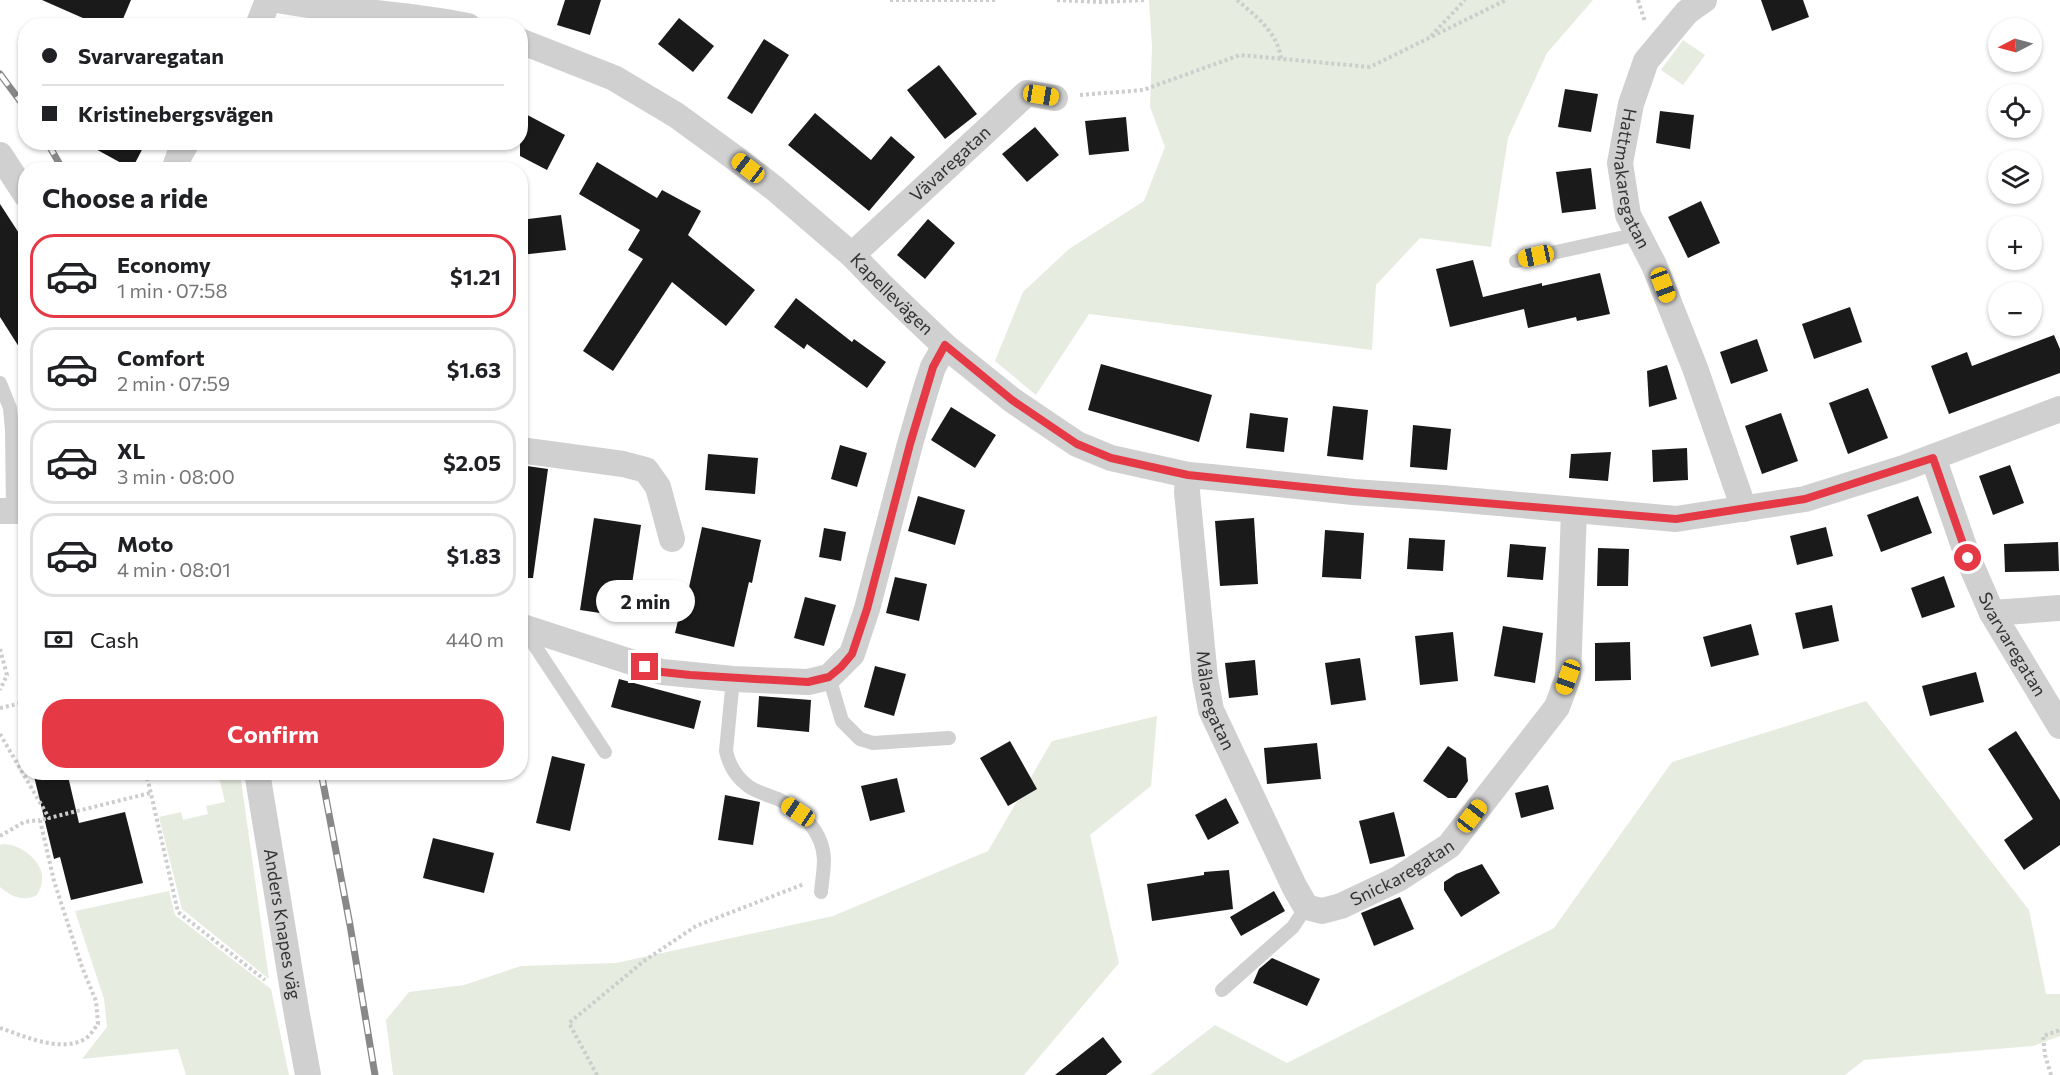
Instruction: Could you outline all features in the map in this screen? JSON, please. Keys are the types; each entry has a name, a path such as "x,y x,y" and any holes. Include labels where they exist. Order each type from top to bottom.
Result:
{"street":[{"path":"261,18 268,0"},
{"path":"278,0 306,5 372,6 433,18"},
{"name":"Hattmakaregatan","path":"1704,0 1687,12 1647,61 1632,104 1620,163 1628,215 1654,265 1695,368 1744,509"},
{"name":"Kapellevägen","path":"528,44 614,78 676,115 774,188 852,255 945,345 1012,400 1077,444 1111,458 1188,475 1353,492 1676,519 1805,499 1933,458 2060,409"},
{"name":"Vävaregatan","path":"852,255 1027,93 1055,98"},
{"path":"0,155 18,183"},
{"path":"528,628 662,672 733,679 808,682 829,677 852,654 867,609 910,444 933,367 945,345"},
{"path":"528,451 623,464 646,470 658,487 672,538"},
{"name":"Svarvaregatan","path":"1933,458 1968,558 1992,613 2060,726"},
{"name":"Målaregatan","path":"1188,475 1188,503 1205,678 1211,710 1306,907"},
{"name":"Snickaregatan","path":"1306,907 1322,911 1341,906 1398,879 1449,846 1557,707 1568,677 1574,510"},
{"path":"1992,613 2060,608"},
{"name":"Anders Knapes väg","path":"258,780 308,1075"}],"lane":[{"path":"1516,261 1638,234"},
{"path":"0,383 10,408 13,511"},
{"path":"528,636 605,752"},
{"path":"829,677 842,721 860,740 882,743 949,738"},
{"path":"733,679 726,751 728,763 748,786 780,800 798,812 810,824 819,837 824,858 821,892"},
{"path":"1222,990 1293,927 1306,907"}],"path":[{"path":"890,0 997,0"},
{"path":"1057,0 1100,2 1145,0"},
{"path":"1237,0 1260,19 1279,45 1281,59"},
{"path":"1428,38 1465,0"},
{"path":"1055,98 1143,90 1240,55 1370,67 1506,0"},
{"path":"0,649 7,675 0,690"},
{"path":"0,708 18,704"},
{"path":"0,734 18,765"},
{"path":"27,780 49,818"},
{"path":"148,780 178,912 270,984 291,982"},
{"path":"0,836 24,822 150,793"},
{"path":"0,1028 41,1042 55,1044 85,1038 98,1024 96,1001 82,967 54,881 40,820"},
{"path":"597,1075 569,1023 645,961 696,926 823,877"},
{"path":"2052,1075 2045,1055 2043,1036 2060,1030"}],"shaded area":[{"path":"1149,0 1593,0 1547,53 1508,138 1491,247 1420,238 1376,285 1372,350 1089,314 1036,395 995,361 1023,292 1069,249 1144,201 1165,147 1150,107 1152,47"},
{"path":"1683,40 1705,55 1683,85 1661,70"},
{"path":"1866,701 2029,910 2046,994 2060,994 2060,1036 2033,1046 1864,1060 1845,1075 1150,1075 1215,1025 1287,1063 1554,928 1672,762"},
{"path":"1157,716 1151,786 1090,835 1119,963 1024,1075 393,1075 386,1020 409,992 464,985 521,966 616,963 833,916 988,851 1052,741"},
{"path":"220,780 241,780 269,979 182,909 159,817 181,812 183,820 208,814 206,806 225,802"},
{"path":"0,845 15,846 36,861 42,874 41,886 37,895 27,898 18,897 0,887"},
{"path":"169,891 175,915 271,989 289,1075 186,1075 178,1049 82,1059 107,1027 104,999 75,911"}],"building":[{"path":"42,0 131,0 123,18 83,18"},
{"path":"565,0 601,0 590,35 557,25"},
{"path":"1761,0 1803,0 1809,17 1772,31"},
{"path":"679,18 714,46 693,72 658,44"},
{"path":"764,39 789,55 752,114 727,98"},
{"path":"939,65 977,114 945,139 907,90"},
{"path":"1565,89 1598,94 1591,132 1558,127"},
{"path":"1660,111 1694,115 1690,149 1656,143"},
{"path":"815,113 871,160 891,136 915,157 869,211 788,145"},
{"path":"528,115 565,135 547,170 520,156 520,150 528,150"},
{"path":"1126,117 1129,151 1089,155 1085,121"},
{"path":"1035,127 1059,155 1027,182 1002,154"},
{"path":"98,150 142,150 136,162 119,162"},
{"path":"597,162 657,198 662,190 701,211 688,235 755,290 726,326 672,282 613,371 583,351 643,259 628,250 640,230 579,194"},
{"path":"1591,168 1596,209 1562,213 1556,172"},
{"path":"1701,201 1720,243 1688,258 1668,217"},
{"path":"0,204 18,232 18,345 0,317"},
{"path":"561,215 566,250 528,254 528,219"},
{"path":"928,219 955,243 925,279 897,255"},
{"path":"1473,260 1483,297 1542,283 1542,286 1600,273 1610,314 1577,321 1576,317 1528,328 1524,309 1450,327 1436,269"},
{"path":"796,298 852,342 854,339 886,362 867,388 807,344 804,349 774,327"},
{"path":"1850,307 1862,342 1814,359 1802,324"},
{"path":"2054,335 2060,349 2060,373 1949,414 1931,366 1967,352 1972,366"},
{"path":"1757,339 1768,371 1731,384 1720,352"},
{"path":"1101,364 1212,395 1199,442 1088,410"},
{"path":"1667,365 1677,399 1649,407 1647,371"},
{"path":"1868,388 1888,438 1848,454 1829,403"},
{"path":"1333,406 1368,410 1363,460 1327,456"},
{"path":"951,407 996,435 975,468 931,440"},
{"path":"1250,413 1288,418 1284,452 1246,448"},
{"path":"1781,413 1798,461 1762,474 1745,426"},
{"path":"1413,425 1451,429 1447,470 1410,467"},
{"path":"840,445 867,453 857,487 831,479"},
{"path":"1687,448 1688,480 1653,482 1652,450"},
{"path":"1611,452 1608,481 1569,478 1571,454"},
{"path":"708,454 758,458 755,494 705,490"},
{"path":"2010,465 2024,503 1993,515 1979,476"},
{"path":"528,466 548,469 533,578 528,578"},
{"path":"918,496 965,510 955,545 908,531"},
{"path":"1918,496 1932,533 1881,552 1867,515"},
{"path":"594,518 641,525 627,617 580,610"},
{"path":"1254,518 1258,584 1220,586 1215,521"},
{"path":"702,527 761,540 734,647 675,633 685,591 688,592"},
{"path":"1826,527 1833,556 1797,565 1790,536"},
{"path":"824,528 846,532 841,561 819,557"},
{"path":"1325,530 1364,533 1361,579 1322,577"},
{"path":"1409,538 1445,540 1443,571 1407,569"},
{"path":"2058,542 2059,571 2005,572 2004,544"},
{"path":"1510,544 1546,547 1543,580 1507,577"},
{"path":"1598,548 1629,549 1628,586 1597,586"},
{"path":"1944,576 1955,607 1922,618 1911,588"},
{"path":"895,577 927,584 919,621 886,613"},
{"path":"805,597 836,605 824,646 794,638"},
{"path":"1832,605 1839,641 1803,649 1795,613"},
{"path":"1751,624 1759,655 1711,667 1703,637"},
{"path":"1503,626 1543,633 1535,683 1494,676"},
{"path":"1453,632 1458,681 1420,685 1415,636"},
{"path":"1630,642 1631,680 1595,681 1595,643"},
{"path":"1360,658 1366,700 1331,705 1325,663"},
{"path":"1255,660 1258,695 1229,698 1225,663"},
{"path":"875,666 906,674 894,716 864,707"},
{"path":"1976,672 1984,702 1930,716 1922,686"},
{"path":"619,679 701,701 694,729 611,707"},
{"path":"759,696 811,700 809,732 757,727"},
{"path":"2016,731 2060,800 2060,845 2024,870 2004,840 2033,819 1988,749"},
{"path":"1010,741 1037,789 1008,806 980,758"},
{"path":"1317,743 1321,779 1267,784 1264,748"},
{"path":"1448,746 1466,758 1468,781 1456,798 1448,798 1423,781"},
{"path":"552,756 585,764 570,831 536,823"},
{"path":"897,778 905,812 870,821 861,786"},
{"path":"35,780 69,780 79,823 125,812 143,883 71,900 60,857 54,859"},
{"path":"1548,785 1554,809 1521,818 1515,793"},
{"path":"725,795 760,802 753,845 718,840"},
{"path":"1226,798 1239,823 1208,840 1195,815"},
{"path":"1394,812 1405,856 1370,864 1359,821"},
{"path":"433,838 494,853 484,893 423,878"},
{"path":"1482,864 1500,893 1461,917 1444,890 1444,882 1456,874"},
{"path":"1229,870 1233,909 1152,921 1147,884 1204,875 1204,872"},
{"path":"1274,891 1285,911 1241,936 1230,917"},
{"path":"1400,897 1414,929 1374,946 1361,913"},
{"path":"1272,958 1320,979 1307,1006 1253,983 1259,969"},
{"path":"1103,1037 1122,1062 1106,1075 1055,1075"}],"railway":[{"path":"0,74 18,98"},
{"path":"52,150 58,162"},
{"path":"323,780 375,1075"}],"route":[{"path":"645,667 662,672 733,679 808,682 829,677 841,667 852,654 867,609 910,444 933,367 945,345 1032,415 1077,444 1111,458 1188,475 1353,492 1676,519 1805,499 1933,458 1968,558"}]}
